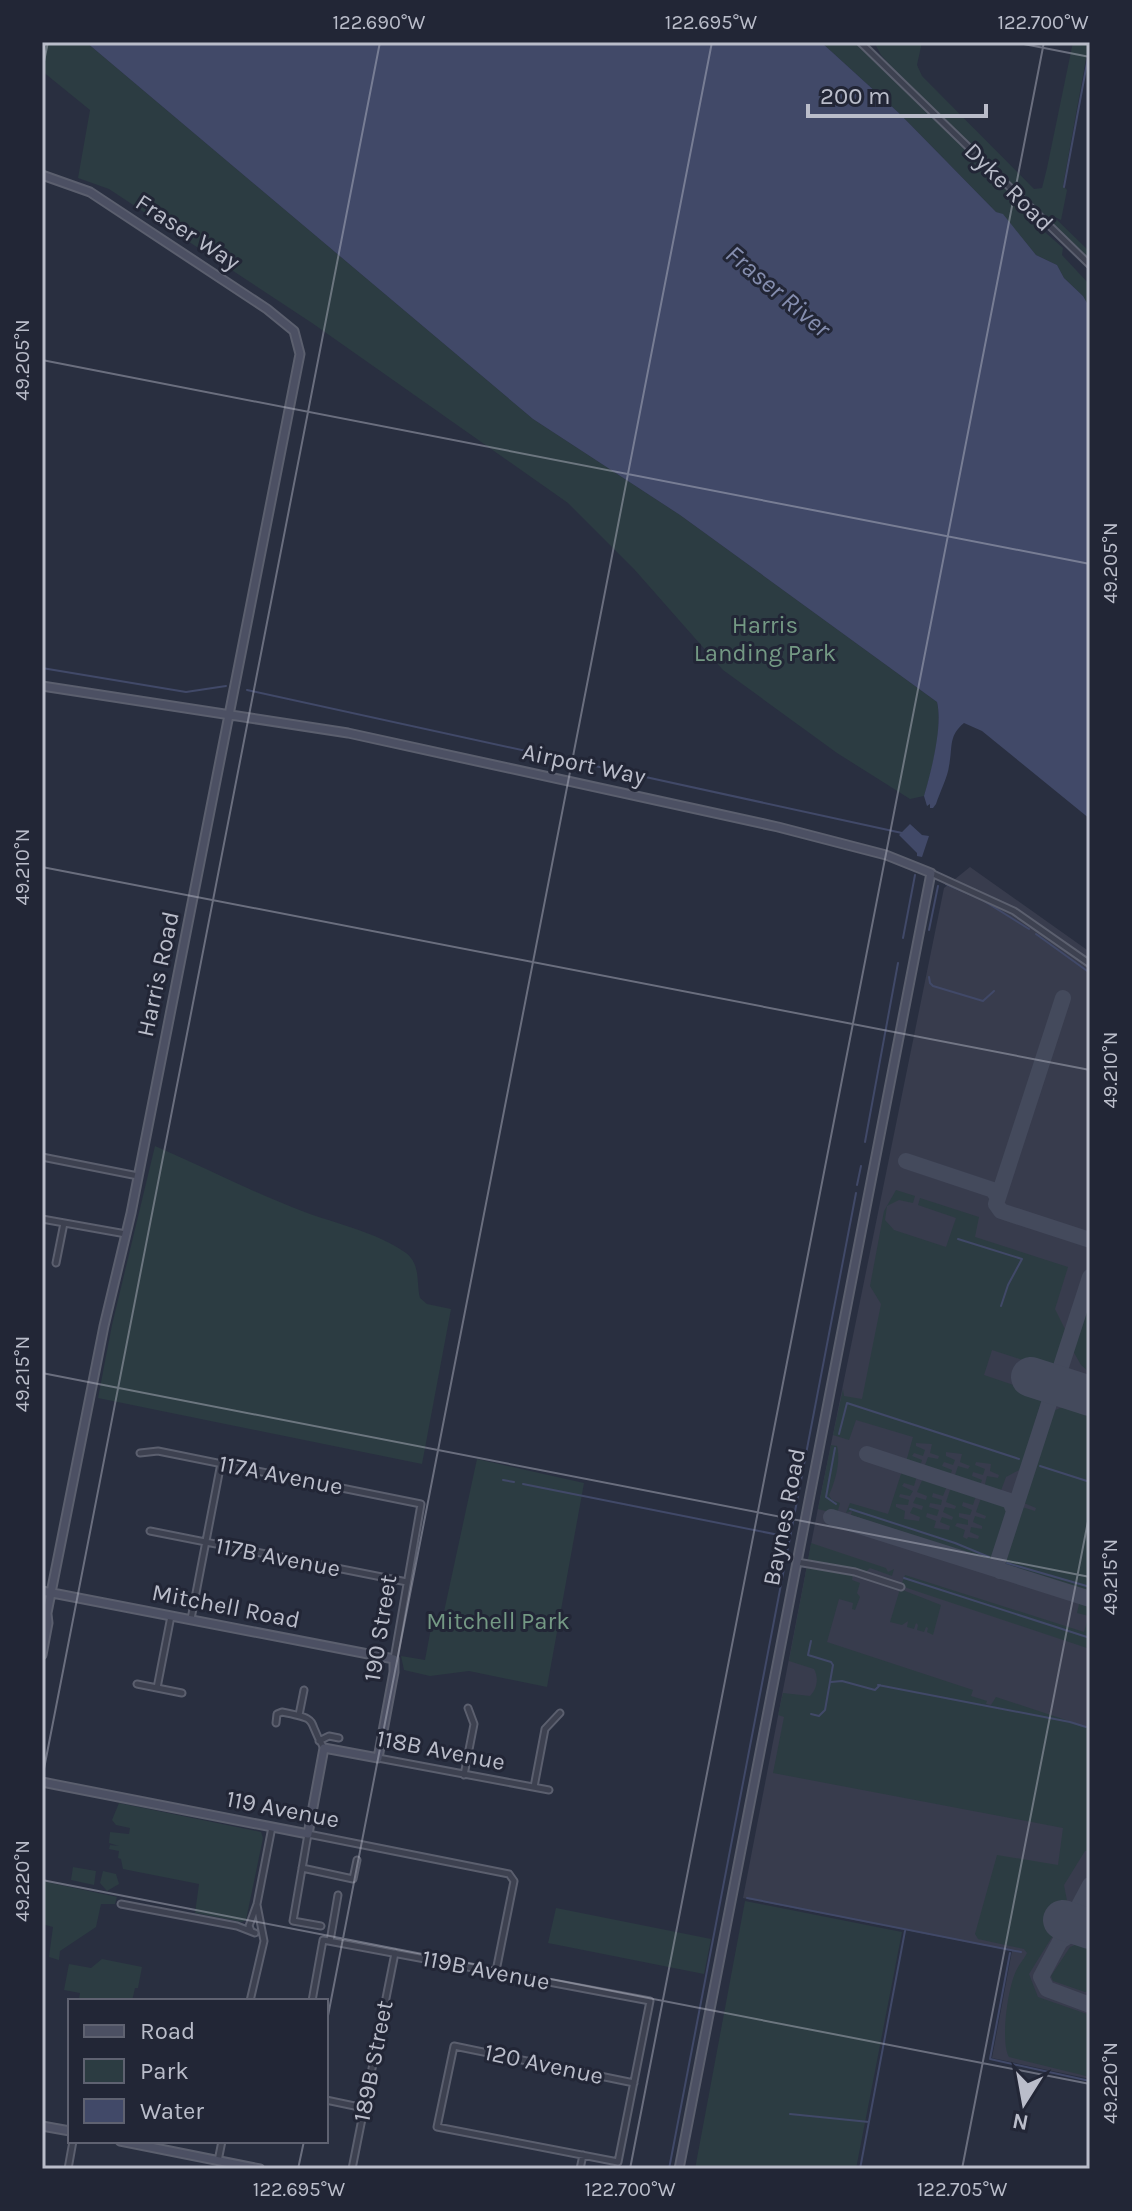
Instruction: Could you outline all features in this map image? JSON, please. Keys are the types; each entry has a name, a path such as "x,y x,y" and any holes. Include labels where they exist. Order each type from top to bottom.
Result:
{"street":[{"name":"Dyke Road","path":"860,42 1090,265"},
{"name":"Fraser Way","path":"42,175 90,192 288,325 298,341"},
{"name":"Harris Road","path":"42,1625 138,1176 230,716 300,354 298,341"},
{"name":"Airport Way","path":"42,686 361,736 778,827 886,855 1014,911 1090,964"},
{"name":"Baynes Road","path":"679,2169 931,873"},
{"path":"42,1157 138,1176"},
{"path":"42,1219 126,1234"},
{"path":"56,1263 64,1223"},
{"name":"117A Avenue","path":"140,1453 151,1450 421,1504"},
{"path":"191,1620 221,1463"},
{"name":"190 Street","path":"378,1758 421,1504"},
{"name":"117B Avenue","path":"150,1531 407,1582"},
{"path":"796,1562 855,1572 901,1587"},
{"name":"Mitchell Road","path":"42,1591 394,1659"},
{"path":"42,1602 47,1611"},
{"name":"Harris Road","path":"42,1655 47,1611"},
{"path":"157,1688 171,1616"},
{"path":"137,1684 182,1693"},
{"path":"299,1715 304,1690"},
{"path":"464,1775 474,1724 468,1708"},
{"path":"276,1723 277,1714 282,1712 310,1718 322,1744 293,1921 321,1926"},
{"path":"534,1787 545,1729 560,1713"},
{"path":"322,1744 329,1736 339,1738"},
{"name":"118B Avenue","path":"322,1744 378,1758 549,1790"},
{"name":"119 Avenue","path":"42,1782 509,1874 514,1881 496,1971"},
{"path":"260,1951 252,1928 272,1827"},
{"path":"302,1868 353,1879 357,1860"},
{"path":"312,1999 338,1895"},
{"path":"121,1904 237,1926 252,1928 260,1925"},
{"path":"250,1999 264,1941 257,1904"},
{"path":"252,1928 260,1925"},
{"name":"119B Avenue","path":"327,1940 650,2001 634,2083"},
{"name":"189B Street","path":"352,2169 395,1953"},
{"name":"120 Avenue","path":"583,2155 437,2127 454,2046 634,2083"},
{"path":"580,2169 583,2155 618,2162 634,2083"},
{"path":"328,2100 364,2108"},
{"path":"42,2126 68,2131"},
{"path":"68,2169 73,2143"},
{"path":"130,2143 260,2169"},
{"path":"218,2161 222,2143"}],"shaded area":[{"path":"970,867 1090,952 1090,2079 992,2058 1012,1951 743,1898 818,1508 944,888"}],"green space":[{"name":"Harris Landing Park","path":"42,42 86,42 533,419 680,515 937,702 938,736 924,796 910,799 837,753 723,670 634,569 568,503 312,323 109,189 78,178 90,110 42,71"},
{"path":"821,42 854,42 1009,191 1063,248 1062,255 1090,285 1090,308 1057,265 1036,255 1003,215 996,212 900,114"},
{"path":"874,42 922,42 917,65 922,76 1034,189 1042,188 1073,42 1089,42 1063,186 1067,190 1061,220 1053,216 1090,252 1090,261 892,67"},
{"path":"155,1146 283,1204 382,1239 411,1258 416,1268 420,1298 427,1304 451,1309 422,1464 98,1398 112,1325"},
{"path":"896,1190 915,1196 913,1203 899,1200 887,1206 885,1220 894,1230 946,1247 956,1218 918,1205 920,1198 979,1217 975,1237 1068,1267 1055,1309 1066,1331 1053,1370 992,1350 984,1375 1043,1395 1021,1469 1006,1477 1000,1493 984,1488 987,1476 998,1478 999,1475 990,1471 991,1464 976,1462 975,1465 985,1469 983,1475 973,1472 972,1476 982,1480 980,1486 954,1478 958,1466 968,1469 970,1466 960,1462 962,1454 946,1452 946,1456 955,1460 953,1465 944,1462 942,1466 952,1470 950,1477 924,1468 928,1457 938,1459 939,1456 930,1453 932,1444 916,1443 925,1450 923,1456 914,1453 912,1456 922,1460 920,1467 906,1462 913,1437 856,1420 849,1440 833,1435 843,1389 844,1396 862,1399 881,1304 870,1286 884,1211"},
{"path":"1090,1299 1090,1373 1073,1351"},
{"path":"1070,1404 1090,1410 1090,1596 1076,1592 1076,1588 1005,1565 1022,1507 1035,1511 1036,1508 1024,1503 1053,1411"},
{"path":"831,1445 837,1446 838,1452 837,1471 829,1495 840,1503 837,1514 818,1509"},
{"name":"Mitchell Park","path":"477,1459 584,1483 547,1687 469,1671 430,1676 404,1670 401,1656 425,1660 431,1628 438,1629 442,1621"},
{"path":"902,1471 917,1476 914,1486 904,1483 902,1486 913,1491 910,1496 900,1494 899,1497 909,1500 908,1505 896,1504 905,1511 904,1519 919,1521 920,1517 910,1513 913,1507 922,1510 923,1506 913,1503 916,1497 926,1500 927,1496 917,1492 923,1478 947,1486 943,1496 933,1493 932,1497 942,1500 941,1505 930,1503 929,1507 939,1510 937,1516 927,1513 926,1517 936,1521 934,1528 949,1530 950,1526 940,1522 942,1517 952,1520 953,1517 943,1512 945,1507 955,1509 956,1506 946,1502 951,1487 976,1496 973,1505 963,1502 962,1506 972,1510 970,1515 959,1513 959,1517 968,1520 968,1525 957,1523 955,1526 965,1530 963,1537 967,1539 978,1539 979,1536 970,1532 971,1527 982,1529 973,1522 975,1516 985,1519 986,1516 976,1512 981,1498 1008,1506 992,1558 990,1560 851,1515 852,1511 846,1513 850,1503 888,1514"},
{"path":"811,1543 886,1568 888,1572 894,1569 892,1576 870,1568 866,1572 808,1560"},
{"path":"807,1566 853,1574 852,1580 860,1583 857,1593 860,1597 855,1610 852,1609 853,1603 839,1599 827,1642 973,1690 971,1696 987,1701 986,1704 991,1705 996,1697 1090,1728 1090,1850 1085,1851 1064,1885 1069,1911 1063,1910 1057,1929 1029,1974 1038,1997 1090,2015 1090,2077 1009,2057 1005,2039 1008,2000 1018,1967 1027,1953 1024,1949 978,1939 975,1934 997,1855 1058,1865 1063,1828 773,1773 784,1717 778,1715 783,1693 810,1696 816,1683 814,1669 789,1661"},
{"path":"905,1575 1084,1632 1089,1616 1077,1613 1080,1600 1090,1603 1090,1649 901,1586"},
{"path":"900,1589 941,1605 933,1635 927,1632 926,1627 924,1632 917,1630 916,1623 914,1629 907,1627 908,1621 902,1625 890,1622"},
{"path":"119,1803 261,1832 263,1838 246,1920 242,1922 195,1913 199,1884 123,1869 118,1858 119,1851 109,1849 110,1845 119,1846 109,1843 110,1832 129,1834 130,1828 116,1825 112,1820"},
{"path":"73,1867 96,1871 94,1885 71,1880"},
{"path":"103,1871 116,1874 119,1884 107,1891 100,1883"},
{"path":"42,1881 117,1897 115,1904 101,1904 96,1927 60,1951 59,1960 49,1957 53,1927 42,1924"},
{"path":"745,1901 902,1932 856,2169 695,2169"},
{"path":"556,1908 711,1939 704,1974 548,1943"},
{"path":"1090,1939 1090,1990 1085,1992 1053,1981 1051,1976 1070,1947"},
{"path":"102,1959 142,1967 132,1999 79,1999 80,1993 64,1990 69,1964 91,1968"}],"water":[{"name":"Fraser River","path":"86,42 821,42 900,114 996,212 1003,214 1036,255 1057,265 1090,308 1090,819 982,731 964,723 953,737 948,770 936,804 933,808 930,804 927,806 924,796 937,736 937,702 680,515 533,419"},
{"path":"910,824 922,835 929,836 922,857 917,856 899,835"}],"waterway":[{"path":"1064,187 1090,47"},
{"path":"42,668 186,692 226,686"},
{"path":"247,690 902,833"},
{"path":"903,938 915,875"},
{"path":"946,884 981,899 1029,929"},
{"path":"929,930 938,886"},
{"path":"1036,934 1090,973"},
{"path":"865,1142 898,963"},
{"path":"929,977 933,986 983,1001 994,991"},
{"path":"857,1185 861,1166"},
{"path":"669,2169 856,1193"},
{"path":"958,1239 1022,1259 1001,1306"},
{"path":"839,1434 847,1403 1019,1459"},
{"path":"835,1448 826,1497 836,1504"},
{"path":"1040,1466 1090,1482"},
{"path":"503,1480 514,1482"},
{"path":"523,1484 789,1537"},
{"path":"850,1509 989,1557"},
{"path":"1007,1563 1090,1587"},
{"path":"904,1578 1090,1638"},
{"path":"811,1641 808,1655 833,1665 825,1710 819,1716 811,1714"},
{"path":"831,1682 842,1681 875,1690 880,1685"},
{"path":"878,1685 1086,1727"},
{"path":"747,1898 1021,1952"},
{"path":"860,2169 905,1931"},
{"path":"1010,1953 990,2059 1090,2081"},
{"path":"790,2114 869,2122"}],"taxiway":[{"path":"1063,998 996,1204 1001,1211 1090,1240"},
{"path":"906,1161 993,1190 998,1198"},
{"path":"1000,1571 997,1564 1090,1277"},
{"path":"867,1454 1010,1501 1014,1511"},
{"path":"831,1517 1090,1599"},
{"path":"1090,1885 1041,1977 1047,1989 1090,2005"},
{"path":"1062,1940 1076,1931 1090,1930"}],"runway":[{"path":"1031,1377 1090,1396"},
{"path":"1063,1920 1090,1929"}]}
